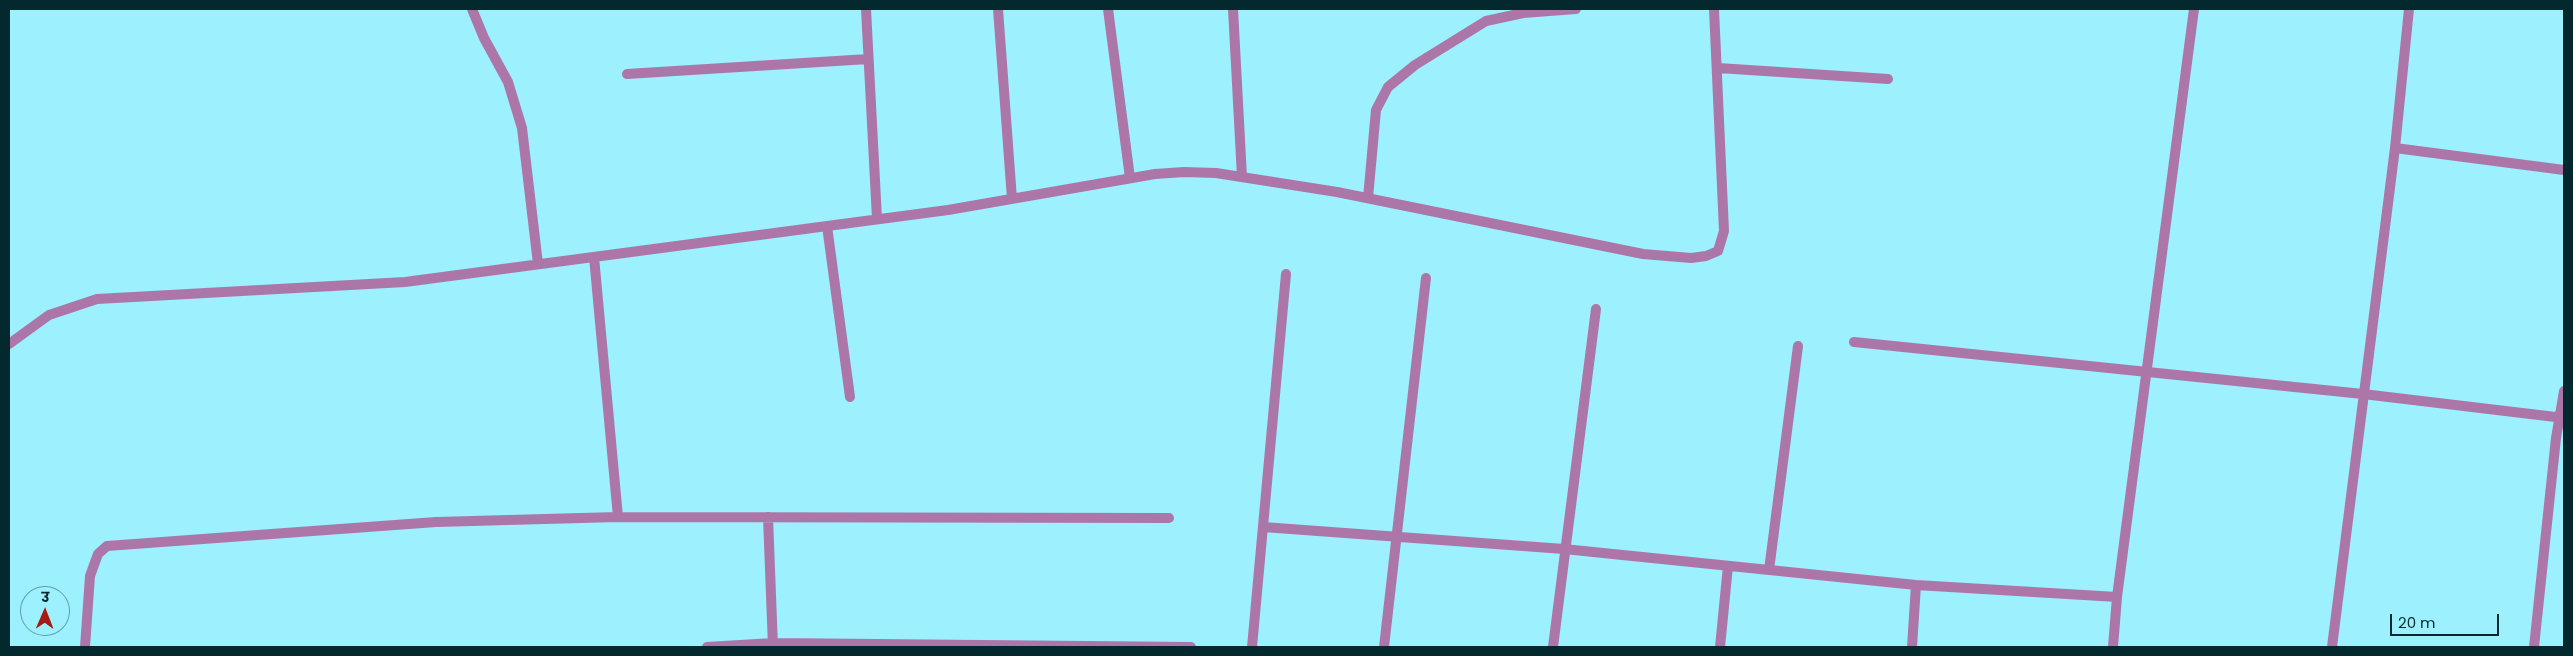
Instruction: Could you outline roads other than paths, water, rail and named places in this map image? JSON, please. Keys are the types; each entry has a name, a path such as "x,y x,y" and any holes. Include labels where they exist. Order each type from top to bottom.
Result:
{"street":[{"path":"472,9 484,38 508,82 522,128 538,264"},
{"path":"866,9 877,219"},
{"path":"998,9 1012,199"},
{"path":"1108,9 1130,178"},
{"path":"1232,9 1242,177"},
{"path":"1368,198 1376,110 1388,87 1415,65 1486,21 1523,13 1576,9"},
{"path":"9,344 49,315 97,299 405,282 877,219 1012,199 1130,178 1184,172 1242,177 1368,198 1643,254 1692,258 1706,256 1718,250 1724,232 1714,9"},
{"path":"2113,647 2117,597 2194,9"},
{"path":"2332,647 2395,148 2409,9"},
{"path":"627,74 868,59"},
{"path":"1718,68 1888,79"},
{"path":"2395,148 2564,170"},
{"path":"826,226 850,397"},
{"path":"594,257 618,517"},
{"path":"1252,647 1286,274"},
{"path":"1384,647 1426,278"},
{"path":"1552,647 1596,309"},
{"path":"1854,342 2363,394 2562,417"},
{"path":"1769,570 1798,346"},
{"path":"2534,647 2556,438 2562,417 2564,391"},
{"path":"85,647 90,576 98,554 107,546 436,522 618,517 1169,518"},
{"path":"768,517 773,645"},
{"path":"1263,526 1564,549 1916,585 2117,597"},
{"path":"1720,647 1728,566"},
{"path":"1912,647 1916,585"},
{"path":"706,647 773,645 1191,646"}]}
